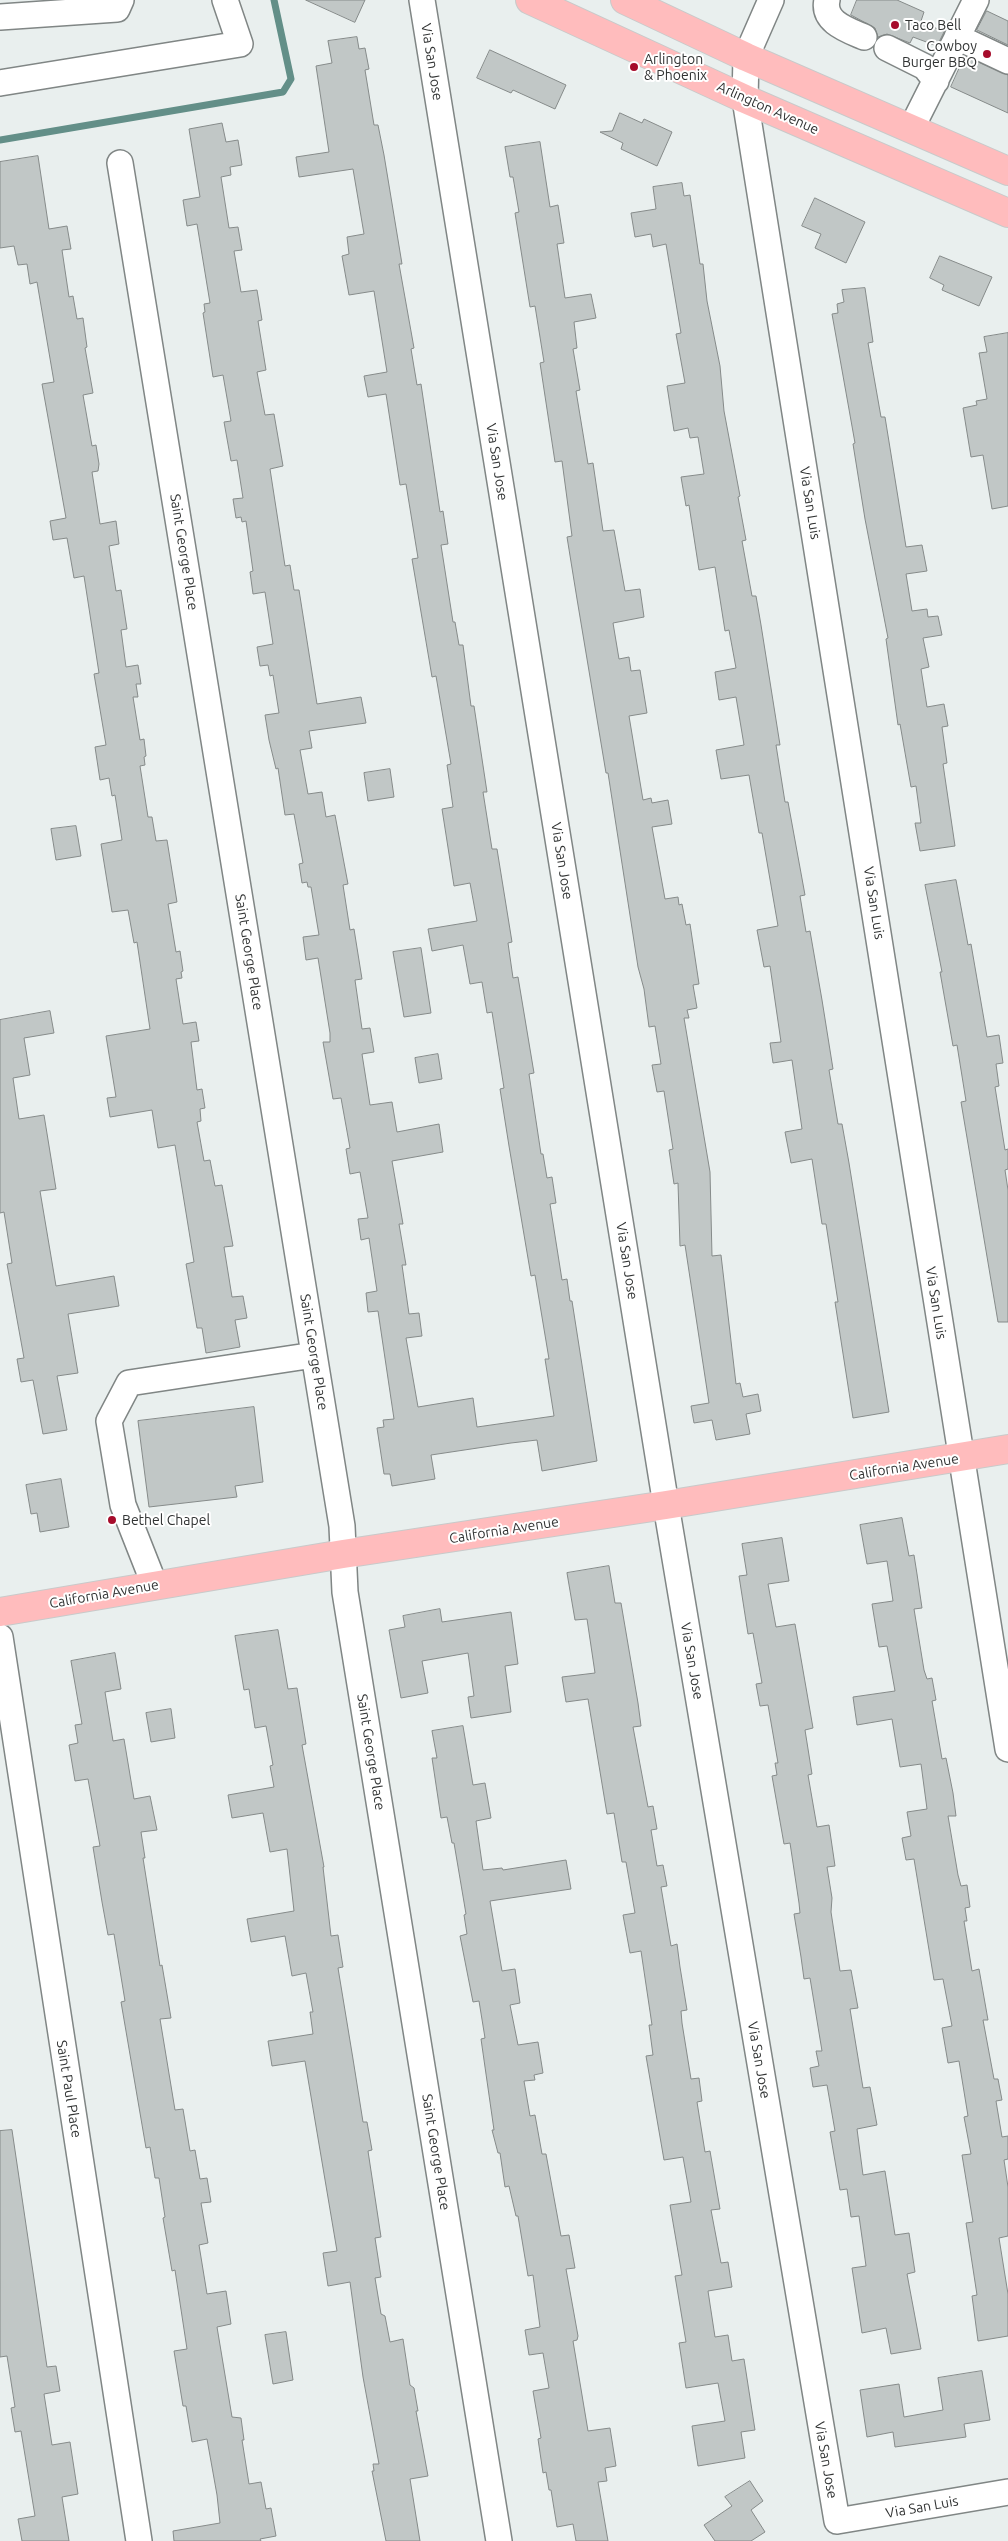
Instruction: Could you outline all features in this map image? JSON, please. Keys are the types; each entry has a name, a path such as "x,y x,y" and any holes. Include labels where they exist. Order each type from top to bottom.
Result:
{"main road":[{"name":"Arlington Avenue","path":"530,0 745,99 1008,213"},
{"path":"625,0 746,57 1008,171"},
{"name":"California Avenue","path":"0,1612 343,1554 666,1505 1008,1449"}],"street":[{"path":"0,17 117,9 121,0"},
{"path":"0,83 240,44 225,0"},
{"name":"Via San Jose","path":"422,0 666,1505 837,2521"},
{"path":"746,57 771,0"},
{"path":"827,0 826,6 829,17 842,27 864,36"},
{"path":"911,129 976,0"},
{"path":"957,37 1008,61"},
{"path":"887,48 925,67 936,81"},
{"name":"Via San Luis","path":"746,57 745,99 960,1458 1008,1749"},
{"name":"Saint George Place","path":"120,163 342,1526 346,1602 499,2541"},
{"path":"155,1586 123,1505 109,1421 129,1384 314,1355"},
{"name":"Saint Paul Place","path":"0,1637 139,2541"},
{"name":"Via San Luis","path":"837,2521 1008,2492"}],"building":[{"path":"306,0 365,0 355,22"},
{"name":"Taco Bell","path":"857,0 897,0 924,12 921,21 944,32 937,46 913,37 910,43 887,34 878,37 875,28 851,15"},
{"path":"987,11 1008,21 1008,45 977,30"},
{"path":"357,37 359,49 365,48 369,69 365,70 374,125 378,125 384,155 402,264 399,264 414,348 411,349 417,385 421,384 440,512 443,511 448,544 441,545 453,622 455,622 459,645 463,645 471,706 474,706 487,792 483,792 492,849 497,849 512,942 508,943 513,978 518,977 534,1073 529,1074 541,1154 543,1154 547,1178 552,1177 556,1203 550,1204 562,1280 567,1279 570,1301 572,1301 597,1461 542,1471 537,1440 511,1443 431,1455 435,1479 392,1486 390,1474 384,1474 377,1428 384,1427 383,1420 394,1419 378,1311 368,1312 366,1293 377,1291 369,1238 361,1240 358,1219 368,1218 360,1172 350,1174 346,1149 350,1148 341,1098 333,1099 323,1042 330,1042 330,1033 318,958 306,960 303,937 319,935 311,887 308,887 307,882 302,883 299,864 303,863 294,814 285,815 278,768 276,769 265,715 279,713 273,675 270,676 268,665 260,666 257,647 273,644 265,592 253,594 250,572 253,571 246,521 242,522 241,517 236,518 233,499 243,498 237,460 231,461 224,422 231,421 223,375 213,377 203,313 205,312 204,304 210,303 197,224 187,226 183,200 200,197 189,129 222,123 226,142 238,140 242,165 230,167 231,175 221,177 229,228 238,227 242,250 234,251 241,292 257,290 262,320 258,321 266,370 257,372 265,415 274,414 283,466 270,469 285,566 290,565 294,590 299,590 317,704 361,697 366,723 309,731 312,748 300,750 308,794 322,792 326,817 335,815 348,884 343,885 350,930 354,929 362,979 355,980 362,1029 370,1028 374,1052 362,1054 370,1105 392,1102 397,1132 439,1124 443,1152 392,1161 403,1224 399,1224 406,1265 402,1265 409,1314 419,1313 422,1336 406,1338 418,1407 473,1398 477,1427 554,1416 545,1359 549,1359 535,1275 531,1276 500,1089 504,1088 492,1012 487,1013 482,982 470,984 463,945 432,951 428,929 477,921 470,883 454,886 442,809 453,807 447,765 451,764 436,676 432,677 412,559 418,558 406,484 400,485 386,394 368,397 364,376 387,372 374,291 349,295 342,256 349,254 347,237 364,234 353,169 299,177 296,157 329,152 316,66 332,63 328,41"},
{"path":"490,50 566,85 555,109 513,90 511,93 477,78"},
{"path":"965,56 1008,75 1008,113 951,87"},
{"path":"620,113 642,123 644,119 672,132 657,166 621,149 623,143 600,132 612,131"},
{"path":"540,142 550,207 558,205 564,243 557,244 565,298 591,294 596,318 574,322 577,348 573,349 580,390 576,391 588,464 593,463 603,531 614,530 625,591 640,589 644,617 613,623 619,659 629,657 631,671 640,670 647,713 629,716 643,800 651,798 652,803 668,800 672,824 652,827 665,899 678,897 679,905 682,904 686,925 690,924 699,984 693,985 697,1008 687,1010 689,1018 684,1018 710,1172 712,1256 721,1255 736,1384 740,1383 743,1397 758,1394 761,1411 746,1414 750,1434 716,1440 712,1420 694,1423 691,1406 709,1403 685,1245 680,1246 678,1183 674,1184 669,1150 673,1149 664,1091 657,1092 652,1065 661,1064 655,1026 649,1027 644,989 638,967 608,773 606,773 567,537 572,536 562,461 555,462 540,363 544,362 535,306 530,307 515,213 519,212 513,177 510,177 505,147"},
{"path":"38,156 49,229 67,226 71,249 62,250 69,297 73,296 77,319 83,318 87,347 85,348 93,393 83,395 92,446 96,445 99,464 98,471 92,472 100,524 116,521 119,544 109,546 116,591 121,590 127,629 121,630 126,667 138,665 141,684 136,684 138,697 133,697 140,740 144,739 145,765 140,766 148,817 152,817 156,841 167,840 177,902 168,904 176,952 180,951 183,971 181,972 182,978 176,979 183,1024 196,1022 199,1041 191,1042 197,1090 202,1089 205,1108 200,1109 201,1121 197,1122 204,1161 210,1160 215,1186 222,1185 233,1246 224,1247 232,1297 243,1296 247,1318 235,1320 240,1347 206,1353 202,1328 197,1328 186,1264 194,1262 175,1145 158,1148 152,1110 110,1117 107,1098 116,1097 106,1036 150,1029 137,942 134,943 128,910 112,912 101,844 122,840 115,795 112,796 109,778 100,780 95,747 106,745 94,674 99,673 84,576 74,578 67,538 53,540 50,521 66,518 42,384 54,382 37,282 30,284 27,264 18,265 14,246 0,248 0,162"},
{"path":"682,183 684,196 690,195 700,264 703,264 707,301 720,366 724,411 740,496 738,497 746,540 742,541 752,596 756,596 761,625 780,745 776,745 785,802 788,802 805,895 800,896 806,932 810,931 822,1000 833,1069 829,1070 838,1124 842,1124 849,1163 889,1412 853,1418 835,1302 838,1302 826,1224 822,1224 812,1159 791,1163 785,1132 802,1129 792,1060 773,1063 770,1043 781,1042 770,966 764,967 757,930 778,926 762,833 759,833 749,775 721,779 716,750 744,745 736,697 719,700 715,672 736,668 729,630 725,631 715,567 699,570 689,505 686,506 681,477 704,474 698,437 690,438 688,428 674,431 667,386 685,383 676,334 681,333 666,244 653,247 651,234 635,237 631,213 656,209 653,187"},
{"path":"815,198 865,222 846,263 815,248 821,234 802,226"},
{"path":"940,256 992,277 979,306 942,290 944,285 930,278"},
{"path":"865,288 873,342 868,343 881,417 885,417 906,547 922,545 927,571 906,574 912,611 927,609 928,617 938,616 942,635 923,638 929,667 921,669 927,707 944,704 948,726 942,727 947,763 943,764 955,846 920,851 915,823 921,823 916,786 911,787 900,724 898,725 886,639 888,638 865,519 853,444 855,443 832,314 838,313 837,304 844,302 842,290"},
{"path":"1008,333 1008,506 992,509 983,455 971,457 963,408 977,405 976,401 987,399 979,353 987,352 984,337"},
{"path":"390,769 394,797 368,801 364,773"},
{"path":"76,826 81,856 56,860 51,829"},
{"path":"956,880 968,945 971,944 987,1037 999,1035 1003,1063 996,1064 999,1086 995,1087 1005,1150 1008,1149 1008,1169 1005,1170 1008,1190 1008,1322 998,1322 961,1102 966,1101 957,1045 953,1046 940,972 942,972 925,885"},
{"path":"421,948 431,1013 404,1017 393,952"},
{"path":"50,1011 54,1033 24,1038 30,1075 13,1078 19,1119 44,1115 56,1189 40,1191 56,1286 114,1276 119,1306 68,1314 78,1373 57,1376 67,1430 43,1434 33,1380 21,1382 17,1359 24,1358 7,1264 12,1263 4,1212 0,1213 0,1020"},
{"path":"438,1054 442,1079 419,1083 415,1058"},
{"path":"254,1407 263,1482 235,1486 237,1497 149,1507 138,1421"},
{"path":"61,1479 69,1527 40,1532 37,1513 31,1514 26,1485"},
{"path":"902,1518 909,1556 914,1555 922,1608 914,1609 924,1670 927,1679 932,1678 936,1700 932,1701 942,1759 946,1758 953,1793 956,1816 948,1816 961,1886 967,1885 970,1907 965,1908 967,1921 964,1921 972,1971 979,1969 988,2020 983,2020 994,2079 998,2079 1002,2100 996,2101 1002,2137 1008,2136 1008,2159 1004,2160 1008,2187 1008,2236 999,2238 1008,2294 1008,2336 978,2341 972,2296 977,2295 966,2223 973,2222 962,2155 971,2154 964,2117 968,2116 959,2061 948,2063 942,2028 952,2026 943,1979 934,1980 914,1859 906,1860 902,1838 911,1836 907,1812 927,1809 921,1764 900,1767 892,1719 857,1725 853,1697 895,1691 887,1646 879,1647 872,1604 893,1601 887,1561 867,1564 860,1525"},
{"path":"782,1538 789,1581 768,1584 776,1627 795,1624 813,1728 805,1730 812,1774 808,1775 817,1827 829,1825 835,1866 827,1867 832,1898 831,1912 840,1971 851,1970 858,2008 850,2009 863,2088 870,2087 877,2125 857,2129 863,2175 885,2171 895,2235 909,2233 915,2272 907,2274 921,2349 891,2354 886,2328 862,2333 852,2268 866,2266 859,2216 851,2217 847,2189 840,2190 830,2132 835,2131 827,2085 813,2087 810,2068 819,2066 816,2051 822,2051 810,1978 804,1979 794,1914 800,1913 790,1843 784,1844 772,1776 777,1775 775,1763 778,1763 768,1705 760,1706 756,1684 762,1683 753,1633 748,1634 739,1576 747,1575 742,1544"},
{"path":"609,1566 615,1603 621,1603 638,1703 641,1726 633,1727 648,1807 653,1806 657,1829 651,1830 657,1866 663,1865 667,1886 661,1887 671,1946 677,1944 687,2010 681,2011 682,2023 691,2079 699,2078 702,2101 697,2102 705,2152 710,2151 720,2209 711,2210 721,2263 728,2262 732,2287 708,2291 715,2337 728,2335 732,2361 744,2359 755,2430 741,2432 745,2458 698,2466 692,2426 725,2421 718,2383 686,2388 679,2343 686,2342 675,2276 682,2275 670,2205 691,2202 683,2157 664,2160 646,2056 653,2055 649,2025 652,2025 641,1951 630,1953 623,1915 635,1913 626,1862 622,1862 614,1813 607,1814 588,1699 566,1702 562,1677 595,1673 587,1619 575,1620 567,1573"},
{"path":"440,1609 442,1622 511,1612 518,1664 505,1666 511,1712 471,1718 468,1697 474,1696 468,1653 422,1661 428,1693 401,1698 389,1630 405,1627 403,1616"},
{"path":"278,1630 288,1689 297,1688 306,1744 302,1745 324,1867 331,1936 338,1935 343,1967 338,1968 363,2122 367,2122 372,2150 368,2151 381,2237 375,2238 381,2277 375,2278 381,2314 385,2316 390,2342 403,2339 410,2385 414,2388 418,2411 416,2411 428,2476 410,2479 420,2541 386,2541 372,2471 374,2471 373,2464 379,2464 363,2377 350,2282 328,2286 323,2253 337,2251 305,2061 272,2066 268,2041 313,2034 310,2012 313,2012 306,1973 292,1976 285,1936 251,1942 247,1919 294,1911 287,1849 270,1852 263,1813 232,1818 228,1795 274,1787 270,1766 273,1765 266,1726 255,1728 249,1689 244,1690 235,1636"},
{"path":"115,1653 121,1689 105,1692 113,1741 124,1739 134,1799 150,1796 157,1830 141,1832 145,1858 143,1858 160,1966 162,1965 171,2018 160,2019 175,2110 183,2109 190,2151 195,2150 200,2179 207,2178 211,2202 201,2203 208,2243 199,2245 207,2294 226,2291 231,2324 217,2327 232,2417 241,2418 244,2440 242,2440 249,2484 261,2482 266,2509 271,2508 276,2536 260,2539 261,2541 174,2541 173,2531 220,2523 217,2495 207,2439 192,2442 186,2406 183,2406 174,2351 187,2349 175,2270 172,2271 163,2218 165,2217 159,2178 155,2178 150,2147 146,2148 121,2002 125,2001 114,1934 108,1935 102,1902 93,1847 100,1846 88,1779 75,1781 69,1745 78,1743 75,1725 82,1724 71,1661"},
{"path":"171,1709 175,1738 151,1742 146,1713"},
{"path":"463,1726 473,1785 485,1783 491,1818 476,1821 483,1870 502,1868 503,1870 566,1860 571,1889 490,1901 502,1971 515,1969 520,2003 510,2005 518,2045 538,2042 543,2073 534,2075 535,2080 524,2081 530,2116 535,2115 542,2154 546,2154 561,2236 569,2235 575,2268 566,2269 578,2336 577,2340 573,2341 588,2431 610,2428 616,2466 605,2468 607,2481 598,2482 608,2541 576,2541 573,2524 557,2527 551,2490 549,2490 546,2472 543,2473 538,2439 541,2438 533,2391 549,2388 543,2353 529,2355 525,2330 540,2327 533,2275 528,2276 518,2216 516,2216 509,2186 505,2187 500,2153 498,2153 492,2130 494,2130 481,2039 485,2038 479,2001 473,2002 460,1936 467,1934 464,1915 466,1914 454,1843 452,1843 447,1817 441,1818 432,1758 437,1758 432,1731"},
{"path":"12,2130 47,2367 56,2366 60,2391 44,2394 52,2445 70,2442 78,2494 62,2497 69,2541 22,2541 18,2519 35,2516 21,2431 15,2432 11,2408 15,2407 7,2356 0,2357 0,2131"},
{"path":"286,2332 293,2380 273,2384 265,2335"},
{"path":"982,2371 990,2420 964,2424 966,2437 895,2447 893,2432 867,2437 860,2390 899,2384 904,2417 943,2410 938,2378"},
{"path":"750,2481 763,2501 751,2510 765,2532 751,2541 715,2541 704,2525 732,2506 725,2497"}],"waterway":[{"path":"0,140 283,92 291,79 274,0"}],"place":[{"name":"Taco Bell","path":"895,25"},
{"name":"Cowboy Burger BBQ","path":"987,54"},
{"name":"Arlington & Phoenix","path":"634,67"},
{"name":"Bethel Chapel","path":"112,1520"}]}
